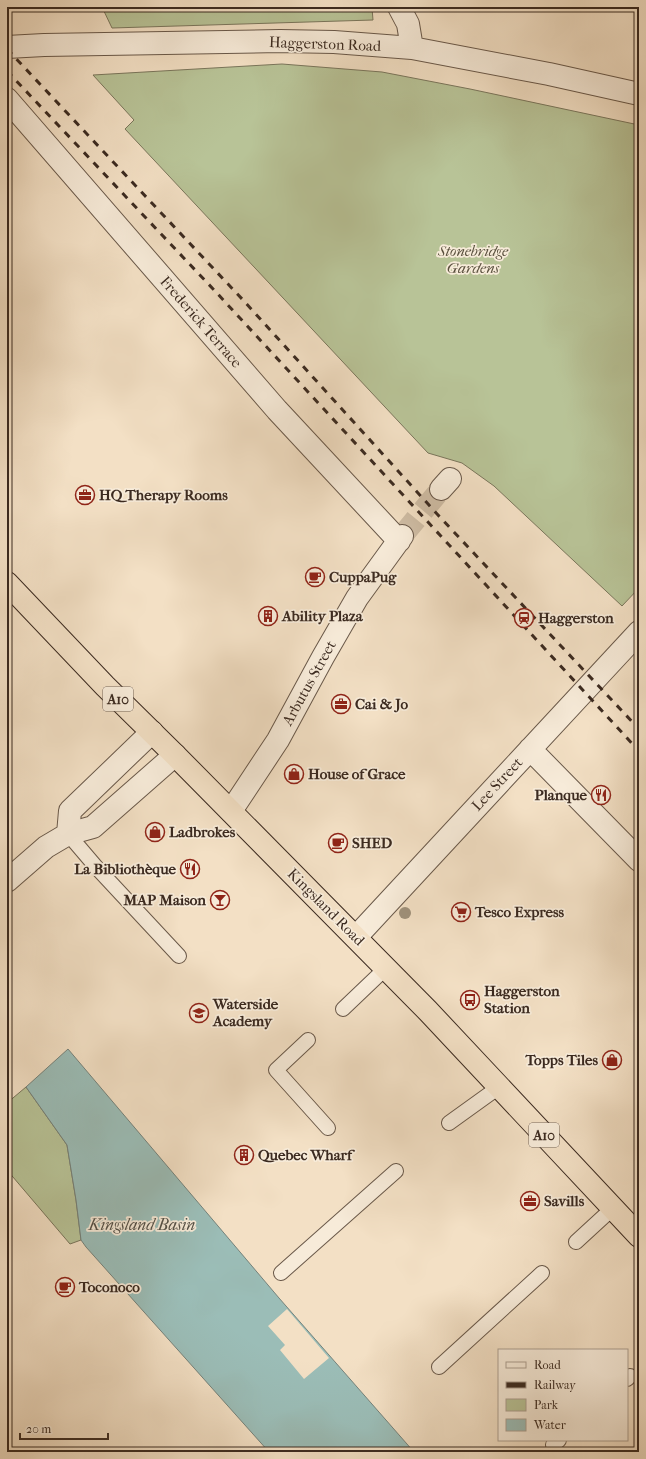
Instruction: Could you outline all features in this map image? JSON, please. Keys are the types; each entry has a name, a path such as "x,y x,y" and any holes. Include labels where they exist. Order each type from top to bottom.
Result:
{"highway":[{"name":"Kingsland Road","path":"7,583 105,686 356,937 639,1236"}],"street":[{"path":"399,7 408,24 412,48"},
{"name":"Haggerston Road","path":"7,47 280,41 334,42 412,48 542,73 639,94"},
{"name":"Frederick Terrace","path":"7,99 277,410 400,538"},
{"name":"Arbutus Street","path":"231,811 278,740 323,657 358,598 400,538"},
{"name":"Lee Street","path":"356,937 639,632"},
{"path":"68,834 70,811 152,732"},
{"path":"530,749 639,860"},
{"path":"7,881 46,847 68,834 93,827 175,755"}],"lane":[{"path":"68,834 97,868 179,956"},
{"path":"343,1009 386,968"},
{"path":"308,1040 276,1070 328,1128"},
{"path":"449,1123 499,1087"},
{"path":"281,1273 396,1171"},
{"path":"576,1242 613,1208"},
{"path":"439,1367 542,1273"}],"green space":[{"path":"102,7 370,7 372,8 373,20 112,28"},
{"name":"Stonebridge Gardens","path":"282,64 382,72 639,125 639,588 622,606 494,486 462,463 428,453 125,129 134,120 93,75"},
{"path":"26,1087 67,1145 81,1240 70,1244 7,1170 7,1103"}],"water":[{"name":"Kingsland Basin","path":"68,1049 279,1298 414,1452 269,1452 86,1247 81,1240 67,1145 26,1087"}],"pier":[{"path":"287,1309 329,1358 304,1379 280,1350 285,1345 268,1326"}],"tunnel":[{"path":"402,536 441,489"}],"railway":[{"path":"7,49 243,300 438,515 639,729"},
{"path":"7,71 215,291 639,751"}],"place":[{"name":"HQ Therapy Rooms","path":"85,495"},
{"name":"CuppaPug","path":"315,577"},
{"name":"Ability Plaza","path":"268,616"},
{"name":"Haggerston","path":"524,618"},
{"name":"Cai & Jo","path":"341,704"},
{"name":"House of Grace","path":"294,774"},
{"name":"Planque","path":"601,795"},
{"name":"Ladbrokes","path":"155,832"},
{"name":"SHED","path":"338,843"},
{"name":"La Bibliothèque","path":"190,869"},
{"name":"MAP Maison","path":"220,900"},
{"name":"Tesco Express","path":"461,912"},
{"name":"Haggerston Station","path":"470,1000"},
{"name":"Waterside Academy","path":"199,1013"},
{"name":"Topps Tiles","path":"612,1060"},
{"name":"Quebec Wharf","path":"244,1155"},
{"name":"Savills","path":"530,1201"},
{"name":"Toconoco","path":"65,1287"}]}
